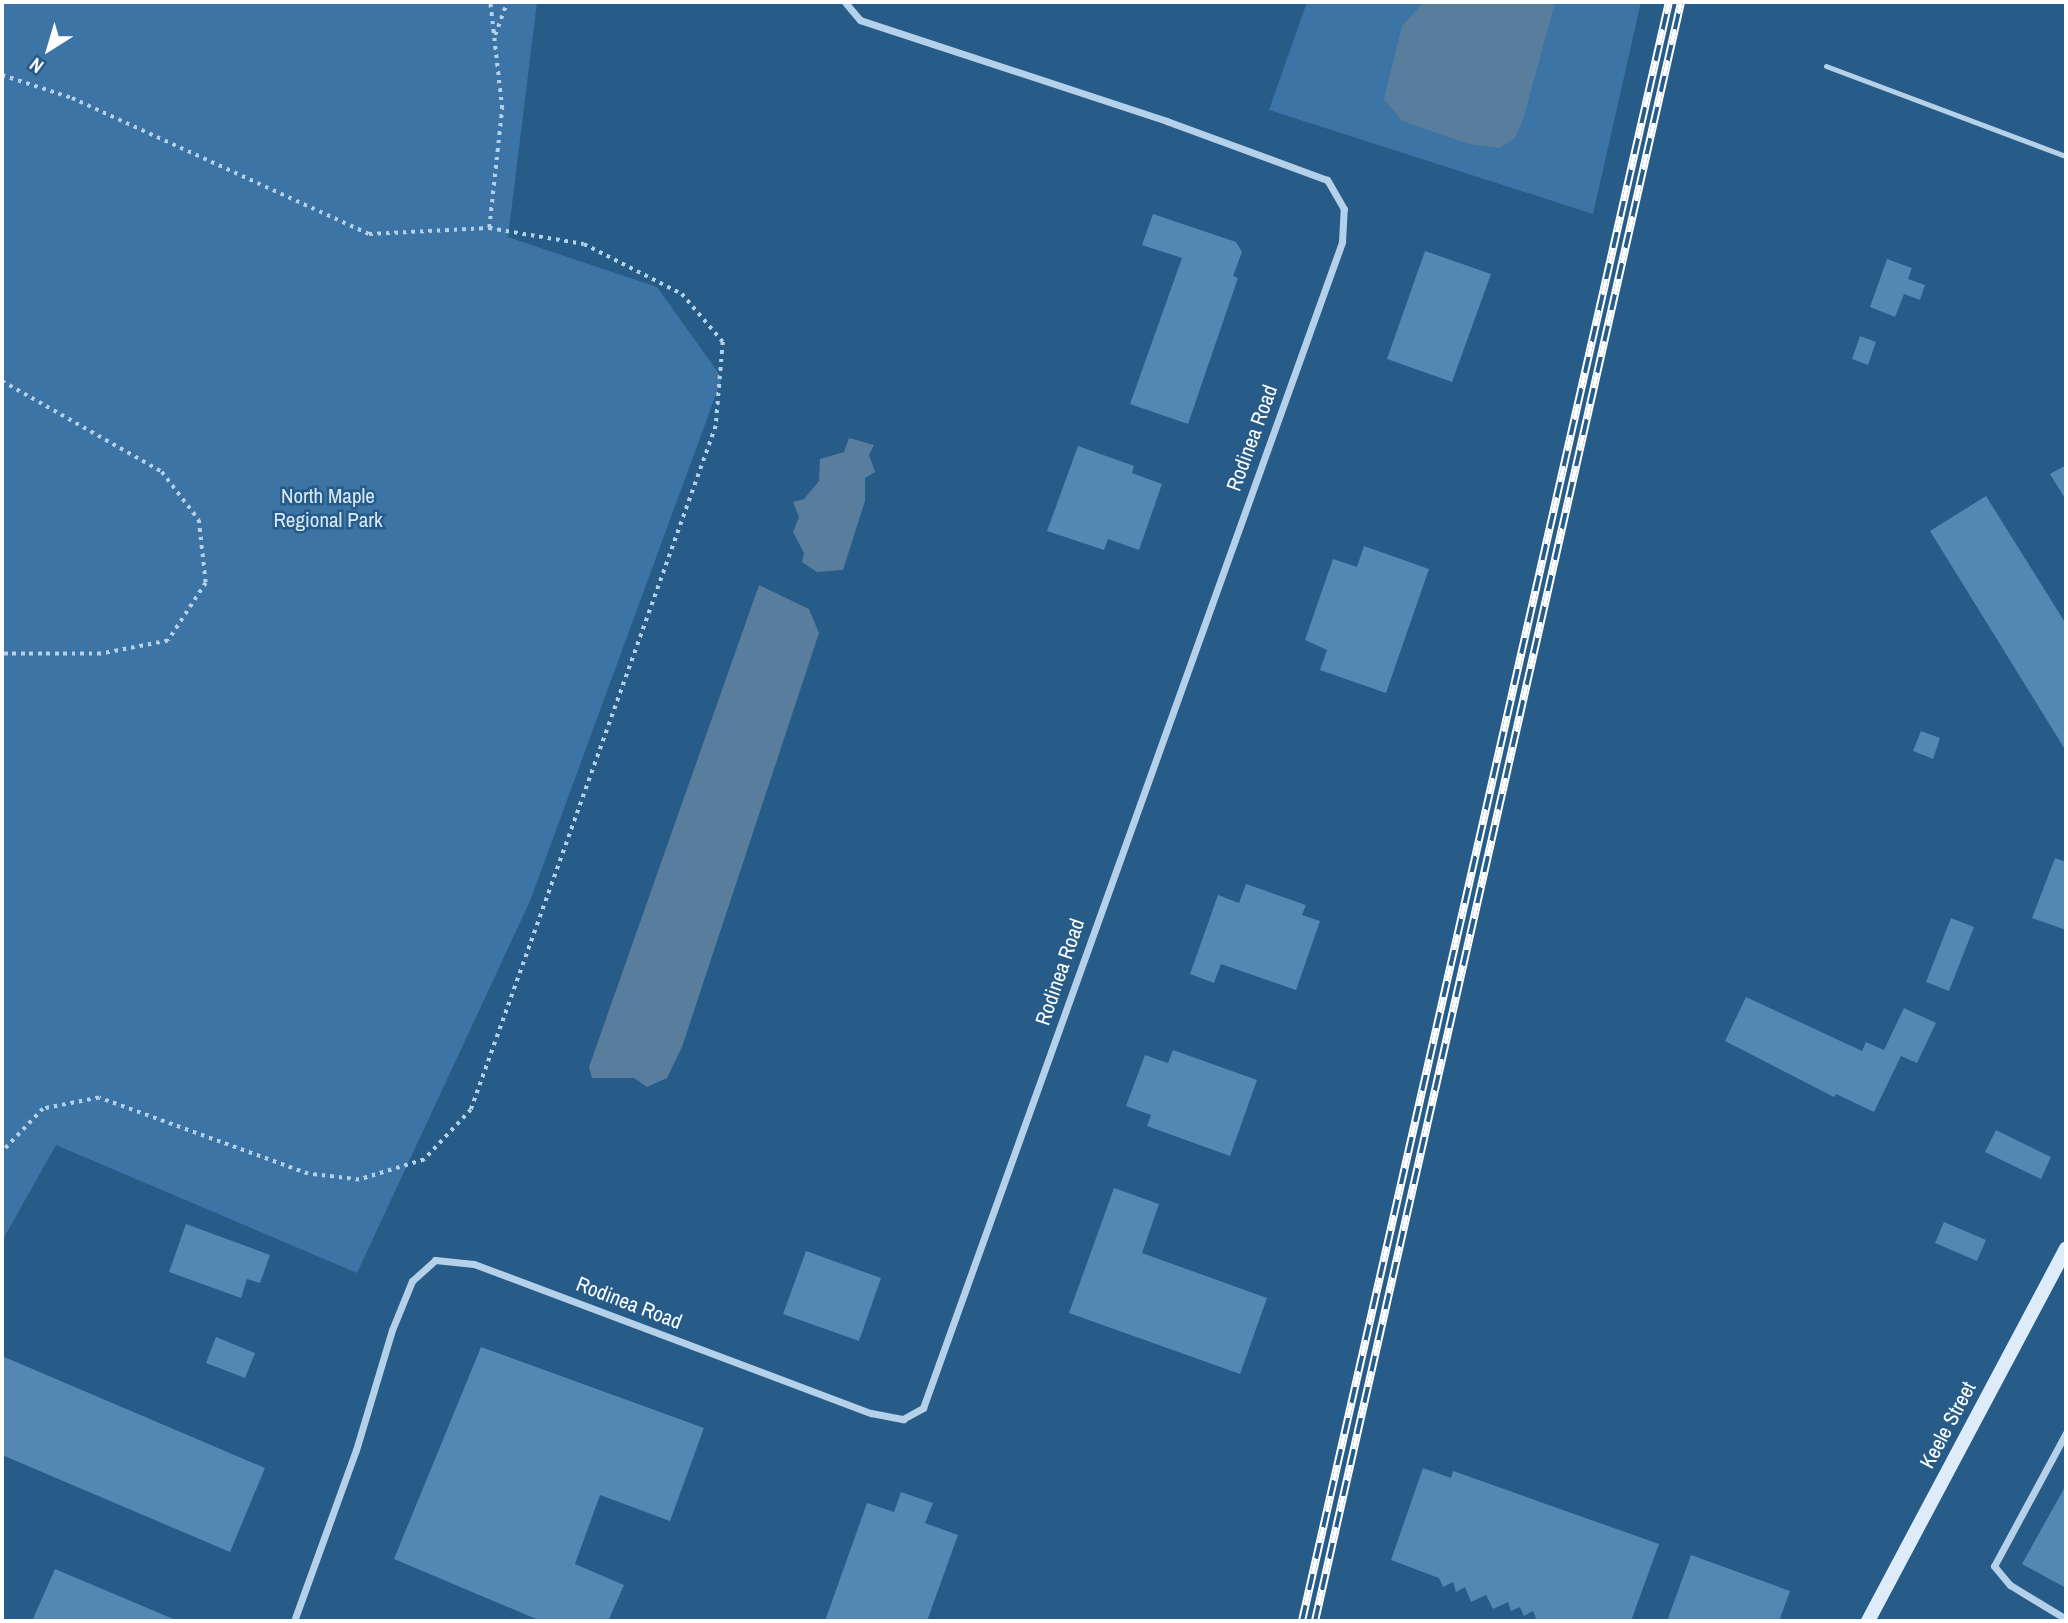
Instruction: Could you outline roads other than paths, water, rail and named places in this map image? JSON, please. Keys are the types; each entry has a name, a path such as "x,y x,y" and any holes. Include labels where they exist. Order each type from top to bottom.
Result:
{"main road":[{"name":"Keele Street","path":"1868,1621 2066,1248"}],"street":[{"name":"Rodinea Road","path":"294,1621 355,1450 392,1330 412,1281 435,1261 474,1264 871,1413 903,1419 923,1408 1342,242 1344,209 1327,180 1167,121 860,20 845,2"},
{"path":"2066,1433 1994,1566 2010,1586 2066,1619"}],"lane":[{"path":"1826,66 2066,156"}],"railway":[{"path":"1302,1621 1669,2"},
{"path":"1315,1621 1681,2"}],"park label":[{"name":"North Maple Regional Park","path":"328,508"}]}
